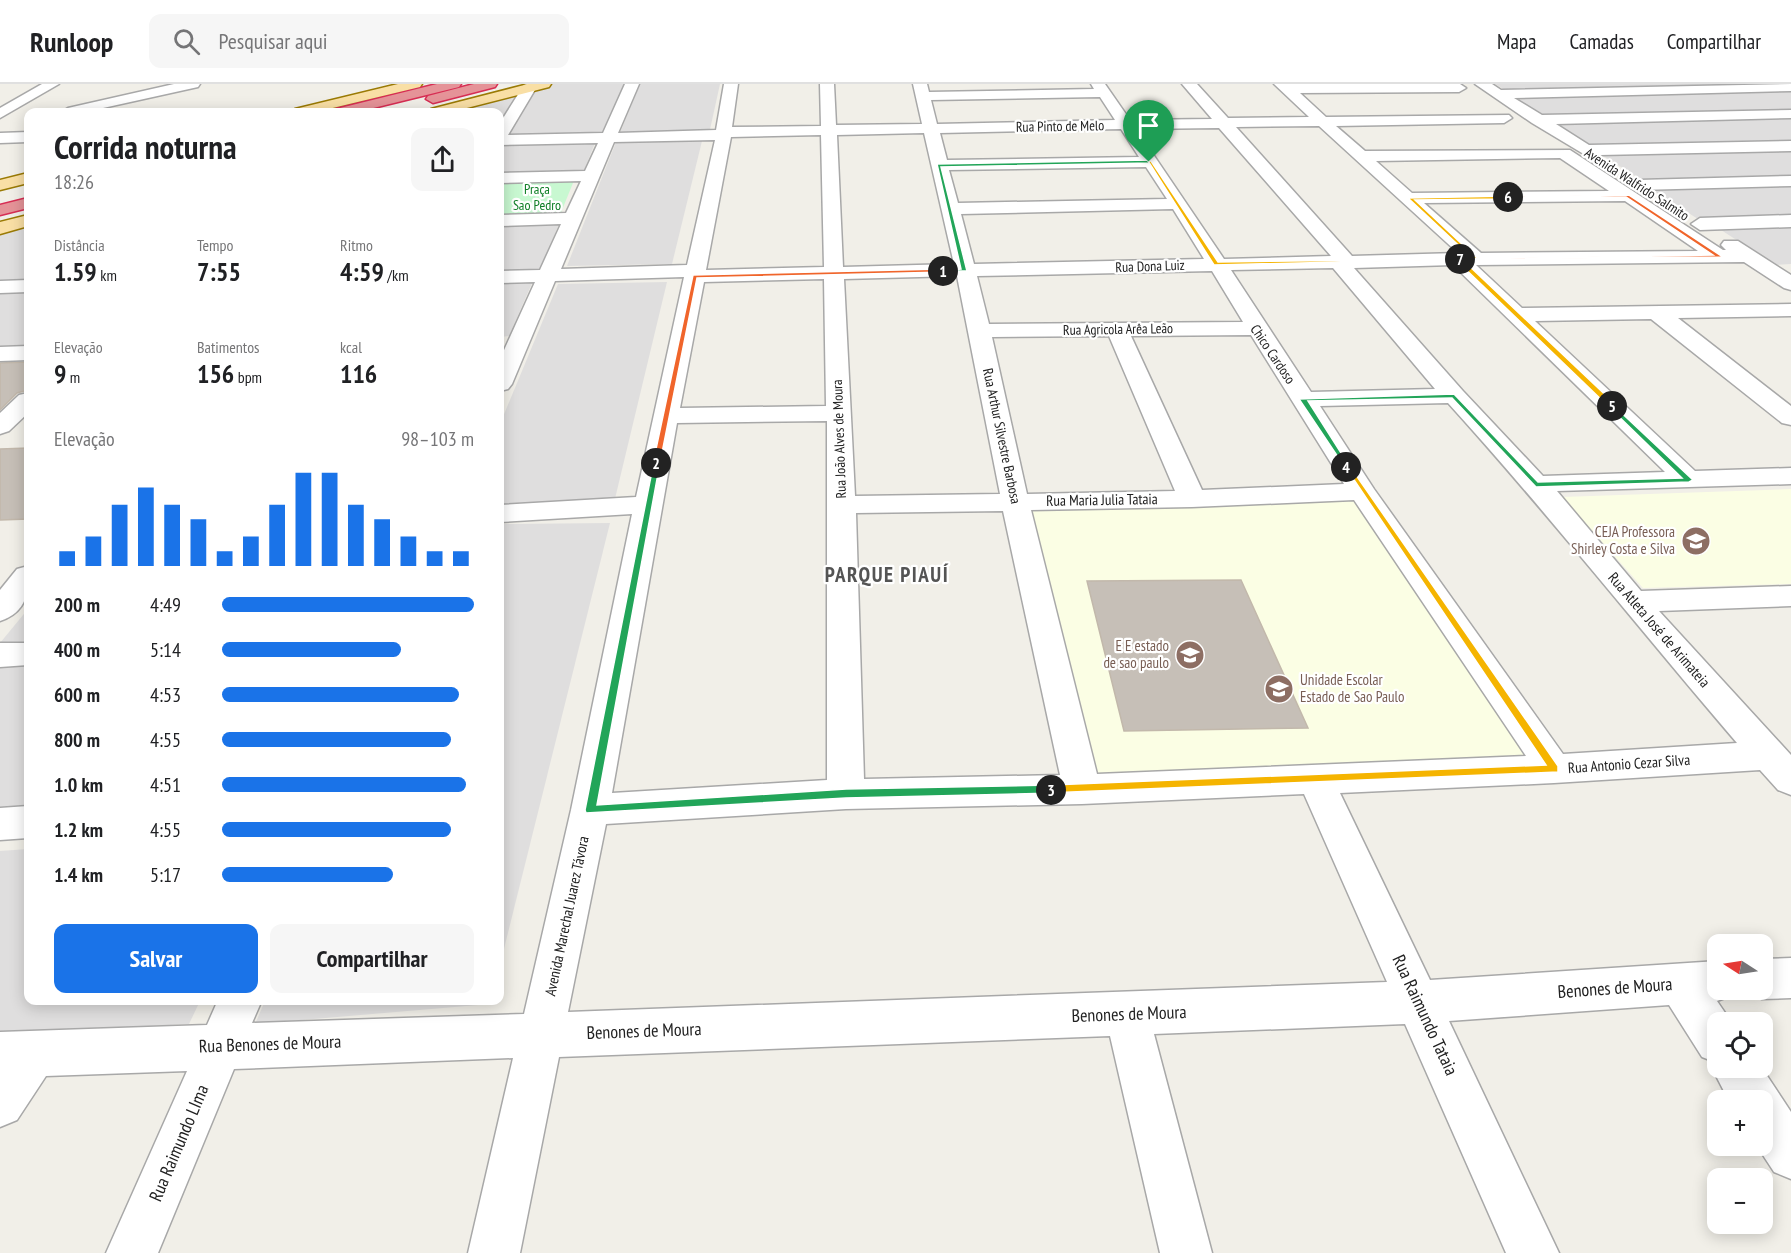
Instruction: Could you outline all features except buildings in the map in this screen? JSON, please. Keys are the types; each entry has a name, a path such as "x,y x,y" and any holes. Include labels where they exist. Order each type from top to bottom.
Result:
{"highway":[{"path":"357,108 454,84"},
{"path":"395,108 490,84"},
{"path":"0,198 24,192"},
{"path":"0,210 24,203"}],"main road":[{"path":"316,108 415,84"},
{"path":"452,108 537,86"},
{"path":"0,185 24,179"},
{"path":"0,228 24,222"}],"street":[{"path":"0,114 52,84"},
{"path":"86,108 192,84"},
{"path":"504,364 509,338 549,276 632,84"},
{"name":"Avenida Marechal Juarez Távora","path":"494,1253 590,810 648,505 724,134 731,84"},
{"name":"Rua João Alves de Moura","path":"827,84 831,131 837,413 842,505 846,794"},
{"name":"Rua Atleta José de Arimateia","path":"1189,84 1454,396 1536,484 1633,602 1780,768"},
{"name":"Avenida Walfrido Salmito","path":"1482,84 1585,150 1633,190 1700,224 1791,284"},
{"path":"504,130 537,86"},
{"path":"1284,86 1459,88"},
{"path":"1284,86 1410,198 1517,315 1689,480"},
{"path":"1497,94 1791,87"},
{"path":"921,90 1101,88"},
{"name":"Chico Cardoso","path":"1101,88 1179,204 1255,328 1362,491 1554,769"},
{"name":"Rua Arthur Silvestre Barbosa","path":"921,90 980,331 1015,501 1082,789"},
{"path":"1537,120 1791,114"},
{"name":"Rua Pinto de Melo","path":"504,140 1221,122 1504,118"},
{"path":"0,128 24,123"},
{"path":"0,138 24,137"},
{"path":"1585,150 1791,146"},
{"path":"1363,156 1564,153 1633,190 1720,257"},
{"path":"939,165 1149,162"},
{"path":"504,178 591,176"},
{"path":"1410,198 1633,190 1791,181"},
{"path":"951,209 1179,204"},
{"path":"504,220 573,218"},
{"path":"1700,224 1791,221"},
{"name":"Rua Dona Luiz","path":"504,277 964,271 1467,259 1749,256"},
{"path":"1770,270 1791,269"},
{"path":"1517,315 1791,310"},
{"path":"1657,313 1791,418"},
{"name":"Rua Agricola Arêa Leão","path":"980,331 1255,328"},
{"path":"1117,330 1192,499"},
{"path":"0,354 24,353"},
{"path":"1303,399 1454,396"},
{"path":"0,426 24,404"},
{"path":"666,416 837,413"},
{"path":"0,432 24,432"},
{"path":"1536,484 1791,476"},
{"name":"Rua Maria Julia Tataia","path":"842,505 1192,499 1362,491"},
{"path":"504,513 648,505"},
{"path":"0,610 24,581"},
{"path":"1633,602 1791,596"},
{"path":"0,655 24,654"},
{"name":"Rua Antonio Cezar Silva","path":"590,810 846,794 1082,789 1554,769 1780,768"},
{"name":"Rua Raimundo Tataia","path":"1315,778 1533,1253"},
{"path":"0,824 24,822"},
{"path":"1773,979 1791,978"},
{"path":"1699,982 1709,1012"},
{"name":"Benones de Moura","path":"541,1034 1419,1002 1699,982"},
{"name":"Rua Raimundo LIma","path":"132,1253 238,1005"},
{"path":"1127,1014 1186,1253"},
{"name":"Rua Benones de Moura","path":"17,1054 541,1034"},
{"path":"0,1103 17,1054"},
{"path":"1773,1128 1791,1155"}],"shaded area":[{"path":"544,84 632,84 608,139 504,140 504,108 451,108"},
{"path":"640,84 720,84 709,134 619,135"},
{"path":"1495,84 1778,84 1505,90"},
{"path":"1791,91 1791,111 1543,117 1511,96"},
{"path":"1791,118 1791,142 1589,146 1551,122"},
{"path":"702,141 672,264 567,266 616,142"},
{"path":"595,143 583,173 504,174 504,144"},
{"path":"1791,148 1791,176 1640,179 1597,152"},
{"path":"1791,185 1791,217 1698,219 1649,188"},
{"path":"24,222 24,280 17,286 0,287 0,228"},
{"path":"559,224 540,270 504,271 504,226"},
{"path":"1791,226 1791,264 1775,265 1718,228"},
{"path":"533,281 509,336 504,337 504,282"},
{"path":"667,282 613,507 504,513 504,414 558,284"},
{"path":"24,292 24,348 0,348 0,293"},
{"name":"CEJA Professora Shirley Costa e Silva","path":"1791,489 1791,584 1643,588 1562,497"},
{"name":"Unidade Escolar Estado de Sao Paulo","path":"1362,491 1554,769 1082,789 1015,502"},
{"path":"610,523 504,949 504,524"},
{"path":"24,614 24,644 0,643"},
{"path":"24,662 24,810 0,811 0,664"},
{"path":"24,849 24,1005 198,1005 189,1024 0,1034 0,851"},
{"path":"263,1005 478,1005 255,1024"}],"green space":[{"name":"Praça Sao Pedro","path":"575,178 560,215 504,217 504,180"}],"place":[{"name":"CEJA Professora Shirley Costa e Silva","path":"1696,541"},
{"name":"E E estado de sao paulo","path":"1190,655"},
{"name":"Unidade Escolar Estado de Sao Paulo","path":"1279,689"}],"district":[{"name":"PARQUE PIAUÍ","path":"887,575"}],"route":[{"path":"1149,162 939,165 964,271 695,276 648,505 590,810 846,794 1082,789 1554,769 1362,491 1303,399 1454,396 1536,484 1689,480 1459,260 1476,259 1410,198 1627,196 1720,257 1476,259 1216,264 1179,204 1149,162"}]}
